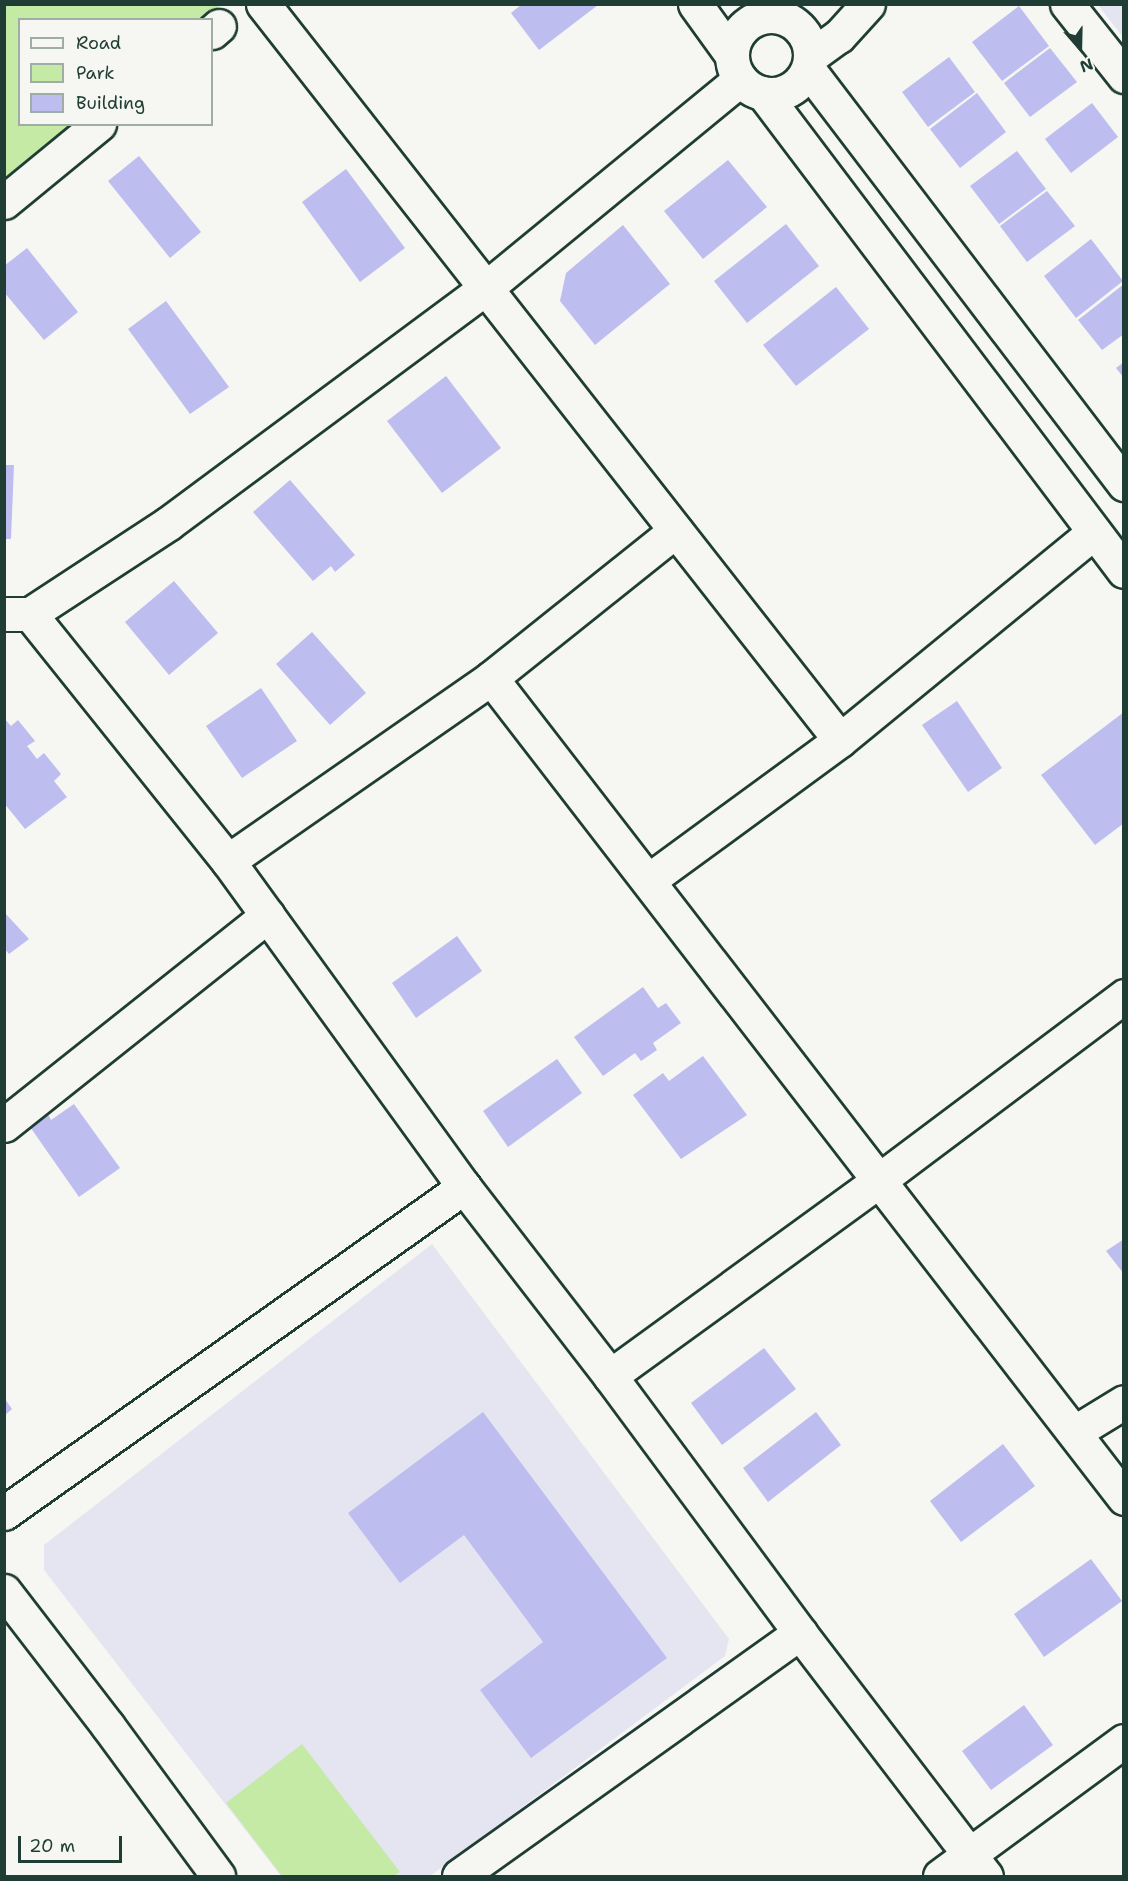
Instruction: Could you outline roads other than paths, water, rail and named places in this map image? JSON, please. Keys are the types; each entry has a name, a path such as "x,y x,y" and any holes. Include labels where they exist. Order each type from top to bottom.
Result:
{"street":[{"path":"263,4 840,740"},
{"path":"695,4 745,75 1124,571"},
{"path":"809,62 839,36 868,4"},
{"path":"1067,4 1124,76"},
{"path":"771,10 792,21 802,30 809,42 809,62 801,81 777,94 745,75 734,40 741,29 752,20 771,10"},
{"path":"809,62 1124,484"},
{"path":"745,75 486,288 169,523 17,614 228,861 464,1187 610,1376 800,1633 978,1865"},
{"path":"4,202 97,126"},
{"path":"228,861 491,678 675,531"},
{"path":"649,880 840,740 1094,532"},
{"path":"491,678 1124,1498"},
{"path":"4,1125 268,915"},
{"path":"610,1376 878,1181 1124,996"},
{"path":"4,1513 464,1187"},
{"path":"1075,1432 1124,1402"},
{"path":"4,1591 108,1726 218,1876"},
{"path":"459,1876 800,1633"},
{"path":"940,1876 978,1865 1124,1741"}]}
